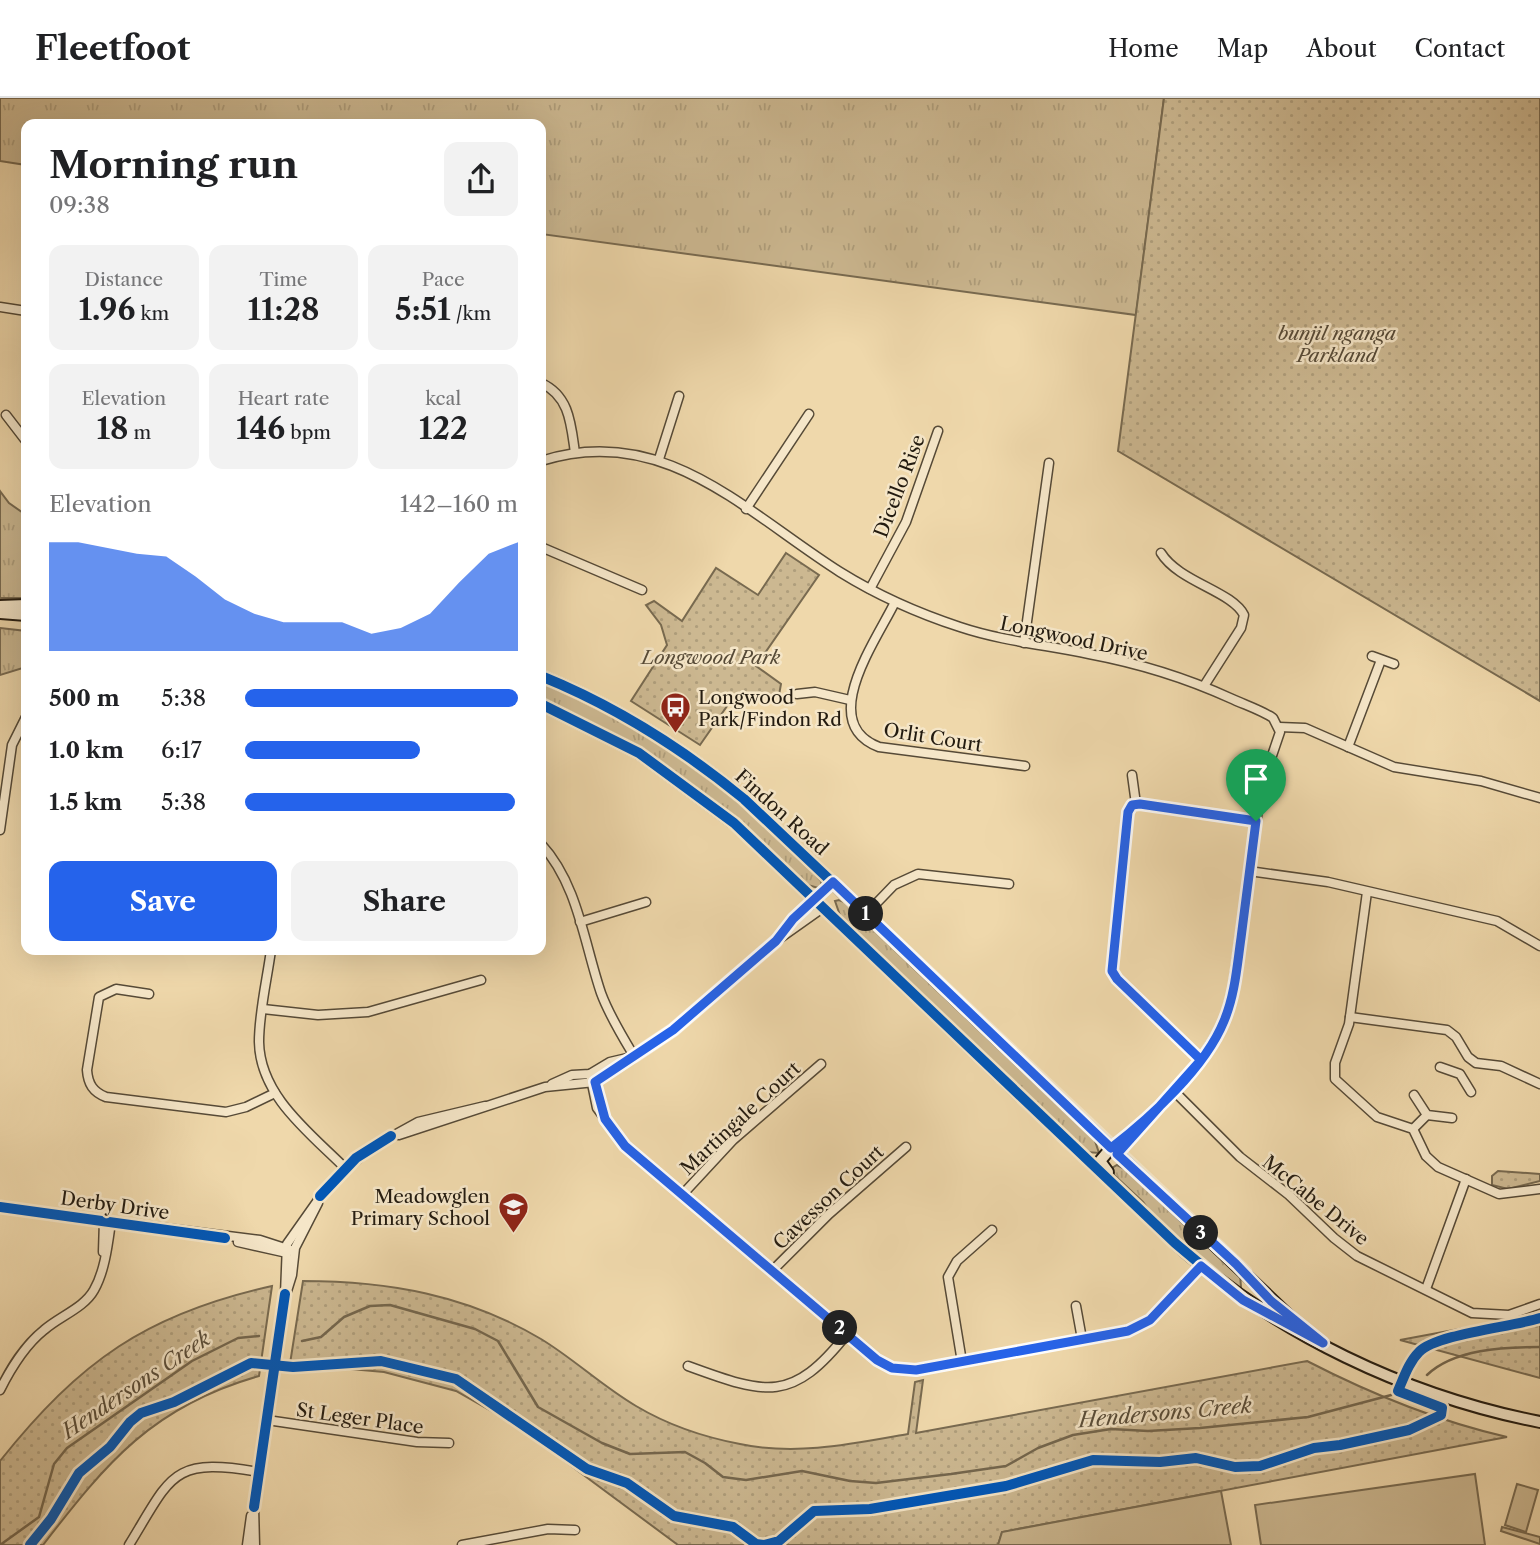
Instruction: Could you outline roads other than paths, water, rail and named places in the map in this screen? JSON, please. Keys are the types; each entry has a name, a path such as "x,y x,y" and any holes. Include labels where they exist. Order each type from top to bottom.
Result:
{"main road":[{"path":"0,606 21,605"},
{"path":"0,613 21,615"},
{"name":"Findon Road","path":"546,678 630,719 701,765 763,816 1114,1151 1245,1272 1271,1301 1323,1343"},
{"path":"546,706 609,736 669,773 734,823 1101,1170 1114,1151"},
{"path":"820,903 836,885"},
{"name":"Findon Road","path":"1101,1170 1140,1204 1149,1219 1233,1293 1323,1343 1423,1389 1540,1422"},
{"path":"1233,1293 1245,1289 1245,1272"}],"street":[{"path":"0,307 21,310"},
{"path":"546,386 558,394 568,409 575,453"},
{"path":"659,459 680,396"},
{"path":"746,509 809,414"},
{"path":"6,415 21,434"},
{"name":"Dicello Rise","path":"870,589 906,522 938,431"},
{"name":"Longwood Drive","path":"546,460 575,453 626,452 659,459 690,473 870,589 895,602 963,628 1024,643 1089,654 1203,686 1270,716 1279,727"},
{"path":"1024,643 1049,463"},
{"path":"546,549 642,590"},
{"path":"1161,553 1172,567 1236,605 1244,615 1241,628 1203,686"},
{"path":"797,694 815,692 850,700 895,602"},
{"path":"1372,656 1394,664"},
{"path":"1348,747 1381,660"},
{"name":"Orlit Court","path":"850,700 848,712 852,726 871,744 1025,766"},
{"path":"0,830 12,745 21,727"},
{"path":"1114,1151 1201,1060 1217,1035 1230,1005 1256,821 1264,777 1279,736 1279,727 1305,728 1394,767 1481,781 1540,798"},
{"path":"1132,775 1136,804"},
{"path":"1201,1060 1117,979 1112,971 1127,818 1130,808 1136,804 1256,821"},
{"path":"546,850 561,870 606,1004 634,1056"},
{"path":"1250,871 1367,892 1504,923 1540,946"},
{"path":"866,914 894,885 918,874 1009,884"},
{"path":"1367,892 1350,1017 1333,1069 1335,1079 1377,1117 1413,1129 1433,1165 1504,1194 1540,1189"},
{"path":"580,922 646,902"},
{"path":"591,1080 610,1062 634,1056 673,1030 776,941 793,919 820,903"},
{"path":"270,955 260,1050 263,1069 275,1093 345,1168"},
{"path":"263,1009 318,1015 368,1012 481,980"},
{"path":"149,994 112,989 99,997 87,1070 94,1091 106,1097 217,1112 246,1107 275,1093"},
{"path":"1350,1017 1447,1030 1457,1037 1471,1060 1482,1065 1501,1066 1540,1084"},
{"path":"1460,1074 1471,1060"},
{"name":"Martingale Court","path":"682,1195 733,1140 821,1064"},
{"path":"1440,1067 1460,1074 1471,1092"},
{"path":"247,1545 247,1530 260,1472 285,1294 292,1275 288,1250 320,1196 345,1168 391,1136 418,1122 485,1106 545,1087 572,1075 591,1080"},
{"path":"591,1080 605,1119 625,1146 847,1334 892,1368 916,1370 1128,1331 1143,1325 1201,1266"},
{"name":"McCabe Drive","path":"1172,1090 1240,1157 1289,1195 1345,1247 1372,1264 1463,1310 1481,1315 1509,1315 1540,1304"},
{"path":"1414,1095 1427,1115"},
{"path":"1413,1129 1427,1115"},
{"path":"1427,1115 1452,1118"},
{"name":"Cavesson Court","path":"772,1271 821,1221 906,1147"},
{"path":"1426,1289 1466,1180"},
{"name":"Derby Drive","path":"0,1207 225,1238 288,1250"},
{"path":"0,1390 14,1363 32,1340 90,1296 100,1275 107,1222"},
{"path":"962,1362 948,1277 957,1261 992,1230"},
{"path":"1076,1306 1082,1339"},
{"path":"688,1366 739,1383 783,1386 801,1381 817,1370 847,1334"},
{"name":"St Leger Place","path":"267,1420 417,1442 449,1443"},
{"path":"129,1545 164,1488 186,1471 216,1465 260,1472"},
{"path":"254,1507 256,1545"},
{"path":"462,1545 548,1529 575,1530"}],"waterway":[{"name":"Hendersons Creek","path":"302,1341 321,1337 344,1317 370,1306 390,1305 475,1329 498,1341 538,1407 602,1443 630,1454 685,1452 723,1477 746,1480 802,1471 850,1481 876,1483 951,1474 1006,1466 1038,1448 1073,1435 1111,1429 1148,1431 1200,1428 1308,1417 1395,1394"},
{"name":"Hendersons Creek","path":"0,1545 39,1517 54,1464 67,1448 192,1361 238,1338 259,1336"},
{"name":"Hendersons Creek","path":"1427,1375 1451,1360 1480,1351 1540,1347"}],"place":[{"name":"Longwood Park/Findon Rd","path":"675,735"},
{"name":"Meadowglen Primary School","path":"513,1234"}],"park label":[{"name":"bunjil nganga Parkland","path":"1337,344"},
{"name":"Longwood Park","path":"711,657"}]}
